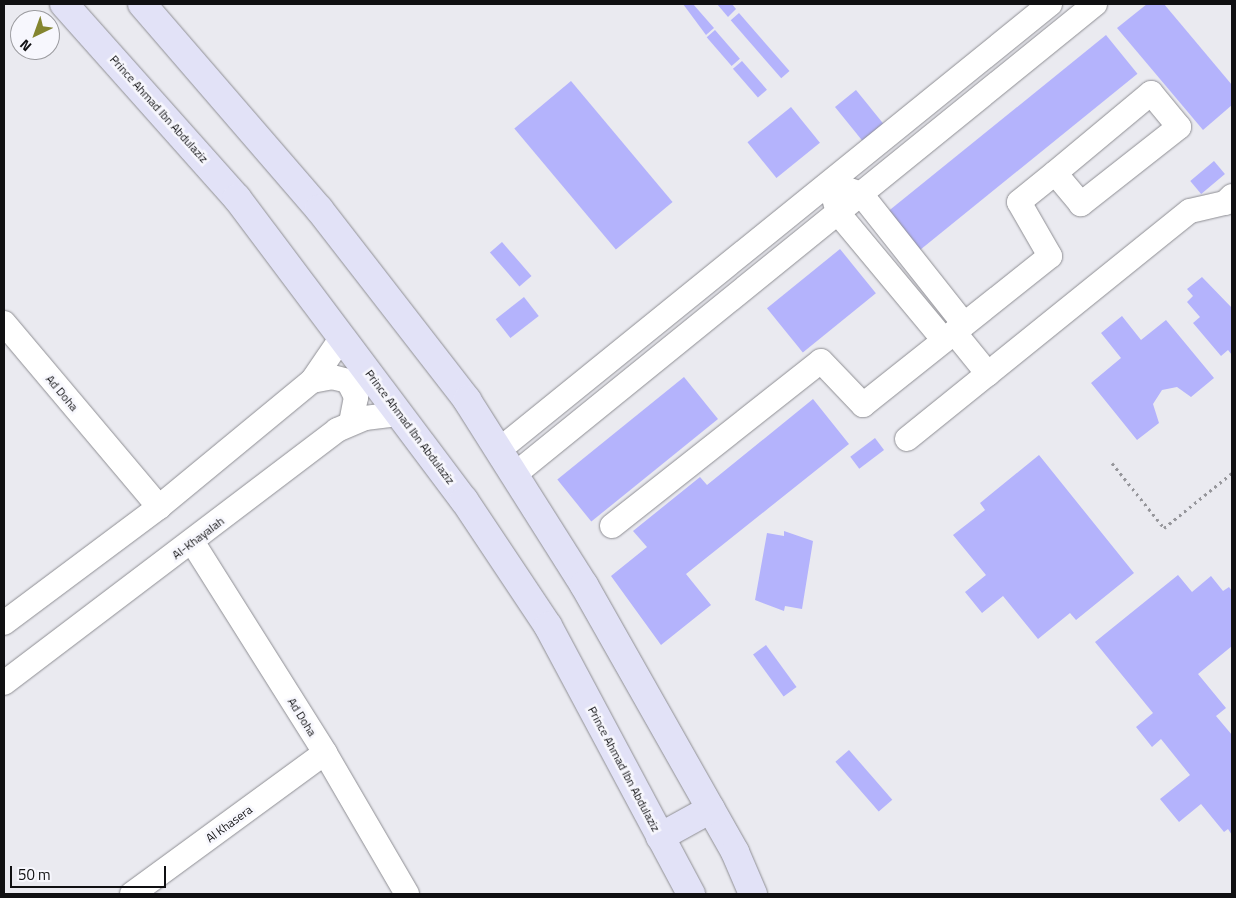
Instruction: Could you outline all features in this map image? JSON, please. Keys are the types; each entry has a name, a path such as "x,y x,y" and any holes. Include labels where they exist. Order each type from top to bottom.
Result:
{"main road":[{"name":"Prince Ahmad Ibn Abdulaziz","path":"64,4 237,198 400,414 548,626 691,894"},
{"path":"142,4 319,209 467,400 584,585 711,809 753,894"},
{"path":"660,837 711,809"}],"street":[{"path":"499,450 1050,4"},
{"path":"514,475 1095,4"},
{"path":"612,526 821,362 863,405 1050,256 1020,202 1151,93 1178,127 1080,204 1055,173"},
{"path":"831,182 861,194 954,332 988,374"},
{"path":"831,182 838,213 954,332"},
{"path":"907,439 1190,212 1225,203 1232,196"},
{"name":"Ad Doha","path":"4,323 159,508"},
{"path":"4,623 159,508 312,381 342,336"},
{"path":"312,381 332,377 348,381 356,398 351,422"},
{"name":"Al-Khayalah","path":"4,683 193,543 351,422 400,414"},
{"name":"Ad Doha","path":"193,543 325,754 407,894"},
{"name":"Al Khasera","path":"132,894 325,754"}],"path":[{"path":"1112,464 1164,528 1232,473"}],"building":[{"path":"683,4 693,4 714,28 706,35"},
{"path":"717,4 732,4 736,9 728,17"},
{"path":"1147,4 1164,4 1232,85 1232,105 1203,130 1117,28"},
{"path":"739,13 790,71 781,78 731,20"},
{"path":"715,30 740,59 732,66 707,37"},
{"path":"1106,35 1137,74 913,256 881,217"},
{"path":"742,61 767,90 758,98 733,69"},
{"path":"571,81 673,202 616,250 514,129"},
{"path":"856,90 886,127 865,144 835,107"},
{"path":"791,107 820,143 776,178 747,142"},
{"path":"1214,161 1225,174 1201,194 1190,181"},
{"path":"502,242 532,276 519,286 490,252"},
{"path":"840,249 876,293 803,352 767,308"},
{"path":"1202,277 1232,308 1232,355 1228,350 1221,356 1193,323 1200,317 1187,302 1193,296 1187,289"},
{"path":"524,297 539,316 510,338 496,319"},
{"path":"1122,316 1141,340 1166,320 1214,378 1191,397 1177,387 1162,390 1153,404 1159,423 1137,440 1091,383 1121,358 1101,333"},
{"path":"684,377 718,419 591,522 557,480"},
{"path":"813,399 849,444 686,574 711,605 661,645 611,576 647,547 633,531 700,477 707,485"},
{"path":"875,438 884,450 859,469 850,457"},
{"path":"1039,455 1134,573 1076,620 1070,613 1038,639 1003,596 982,613 965,592 986,575 953,535 985,510 980,503"},
{"path":"784,531 813,541 802,609 785,606 784,611 755,600 767,533 784,536"},
{"path":"1178,575 1192,592 1211,576 1223,591 1229,587 1232,591 1232,646 1198,674 1226,708 1216,716 1232,735 1232,835 1228,829 1224,832 1201,804 1179,822 1160,799 1190,775 1161,739 1152,747 1136,727 1153,713 1095,642"},
{"path":"766,645 797,687 784,696 753,654"},
{"path":"849,750 892,800 879,812 835,762"}]}
